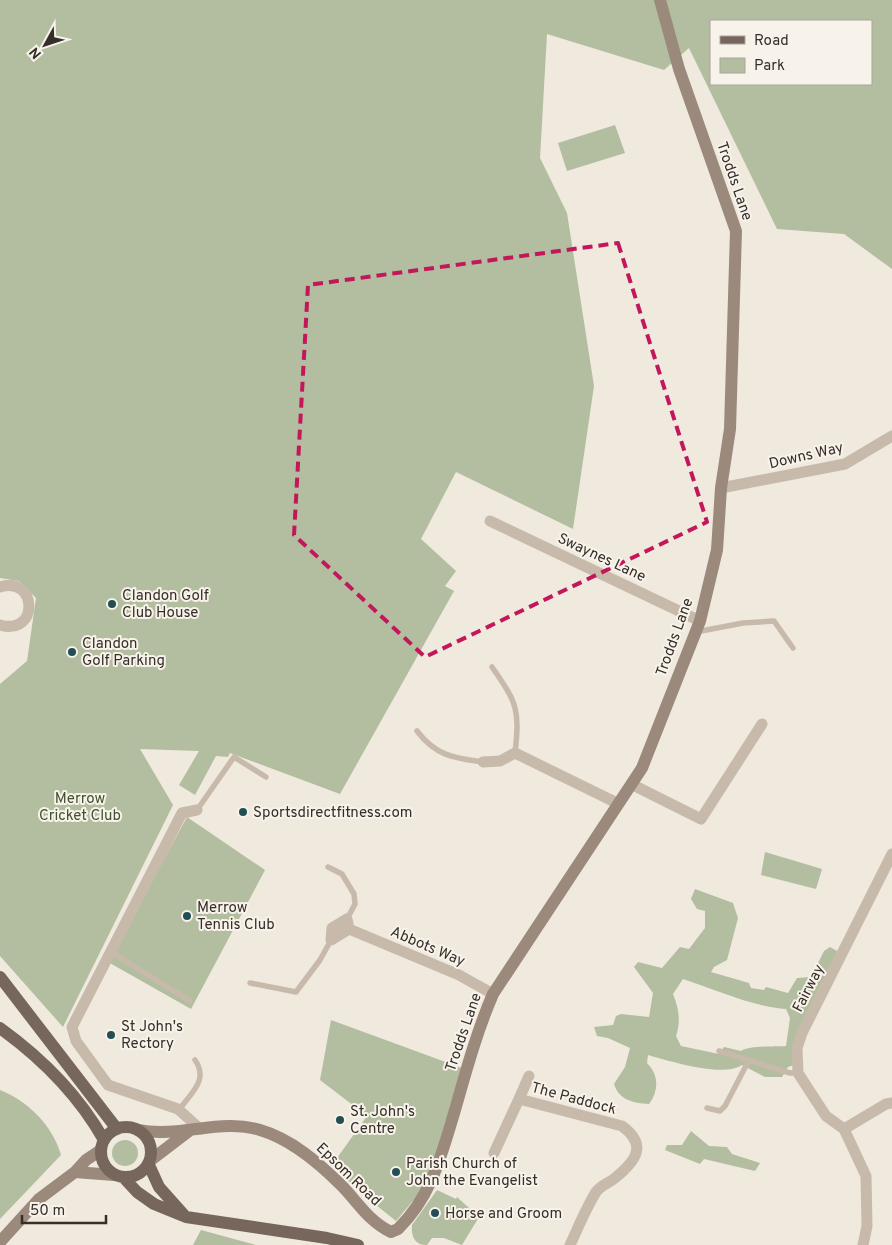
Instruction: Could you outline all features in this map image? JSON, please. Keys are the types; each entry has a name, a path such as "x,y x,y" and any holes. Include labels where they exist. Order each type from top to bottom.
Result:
{"main road":[{"path":"0,977 117,1128"},
{"path":"0,1028 56,1074 81,1105 102,1145 104,1164 136,1192 154,1204 186,1217 327,1238 358,1245"},
{"path":"102,1145 117,1128 124,1127 138,1130 150,1143 150,1162 159,1187 186,1217"},
{"path":"119,1176 138,1175 150,1162"}],"street":[{"name":"Trodds Lane","path":"398,1229 431,1186 444,1150 480,1024 493,994 642,768 698,626 717,550 721,488 730,429 736,231 678,69 660,0"},
{"name":"Downs Way","path":"721,488 845,464 892,436"},
{"name":"Swaynes Lane","path":"490,521 698,626"},
{"path":"0,588 13,586 19,588 25,593 30,606 25,619 20,624 13,626 0,625"},
{"path":"631,784 701,819 762,724"},
{"path":"484,762 500,761 515,753 617,804"},
{"path":"195,1130 179,1110 108,1085 76,1041 72,1027 182,814 197,810"},
{"name":"Fairway","path":"798,1073 797,1048 802,1033 892,854"},
{"path":"331,940 348,924"},
{"name":"Abbots Way","path":"348,924 459,975 493,994"},
{"path":"798,1073 826,1116 844,1129 866,1176 867,1226 863,1245"},
{"name":"The Paddock","path":"494,1153 529,1076"},
{"name":"The Paddock","path":"519,1099 622,1126 633,1134 637,1143 636,1155 614,1180 598,1190 570,1245"},
{"path":"844,1129 886,1104 892,1104"},
{"name":"Epsom Road","path":"138,1130 158,1134 224,1126 259,1129 293,1145 342,1186 378,1226 391,1232 398,1229"},
{"name":"Epsom Road","path":"150,1162 195,1130"},
{"path":"0,1242 39,1200 75,1172 102,1145"},
{"path":"75,1172 119,1176"}],"lane":[{"path":"698,626 774,621 793,648"},
{"path":"492,667 515,704 518,721 515,753"},
{"path":"417,731 428,745 452,758 484,762"},
{"path":"197,810 234,757 266,777"},
{"path":"328,867 342,874 354,894 355,904 348,924"},
{"path":"250,983 296,992 320,960 331,940"},
{"path":"111,952 190,1001"},
{"path":"719,1051 790,1073 798,1073"},
{"path":"179,1110 202,1076 201,1068 195,1060"},
{"path":"707,1108 720,1111 725,1106 750,1060"}],"highlighted area":[{"path":"618,243 707,522 425,657 294,535 308,285"}],"green space":[{"name":"Merrow Cricket Club","path":"0,0 892,0 892,269 844,234 777,229 689,48 664,70 547,34 540,158 567,213 594,386 573,529 456,472 421,539 456,571 445,586 454,591 340,794 230,753 228,757 216,756 195,795 179,785 199,751 140,749 173,805 63,1027 0,956 0,684 27,661 36,598 19,581 0,578"},
{"path":"615,125 625,153 567,171 558,143"},
{"name":"Merrow Tennis Club","path":"187,817 265,870 191,1009 108,962"},
{"path":"765,852 822,869 816,889 761,875"},
{"path":"695,889 733,903 738,918 727,960 714,967 711,972 749,983 751,988 764,990 766,987 788,993 797,978 811,977 824,951 830,947 837,951 794,1065 788,1067 782,1077 765,1077 742,1065 733,1069 709,1069 648,1055 647,1063 656,1078 655,1094 649,1104 637,1103 627,1100 619,1094 614,1084 625,1067 630,1048 608,1038 597,1036 594,1027 613,1025 616,1016 621,1014 649,1017 653,993 634,967 638,962 662,968 680,947 689,949 705,928 705,911 697,909 691,899","holes":["683,979 759,1005 786,1009 790,1018 786,1046 756,1047 741,1051 724,1047 719,1054 681,1046 676,1036 679,1015 673,994"]},
{"path":"331,1020 462,1068 427,1184 396,1221 361,1193 332,1165 367,1116 320,1080"},
{"path":"0,1090 20,1101 38,1116 52,1134 61,1155 0,1219"},
{"path":"691,1131 709,1146 727,1147 732,1154 760,1163 755,1171 704,1159 700,1164 665,1150 667,1145 682,1145"},
{"path":"125,1140 134,1144 138,1153 134,1162 125,1166 116,1162 112,1153 116,1144"},
{"path":"437,1190 456,1199 457,1197 479,1217 462,1245 444,1238 432,1238 427,1245 423,1245 419,1244 413,1237 412,1225"},
{"path":"201,1230 256,1245 193,1245"}],"place":[{"name":"Clandon Golf Club House","path":"112,604"},
{"name":"Clandon Golf Parking","path":"72,652"},
{"name":"Sportsdirectfitness.com","path":"243,812"},
{"name":"Merrow Tennis Club","path":"187,916"},
{"name":"St John's Rectory","path":"111,1035"},
{"name":"St. John's Centre","path":"340,1120"},
{"name":"Parish Church of John the Evangelist","path":"396,1172"},
{"name":"Horse and Groom","path":"435,1213"}]}
